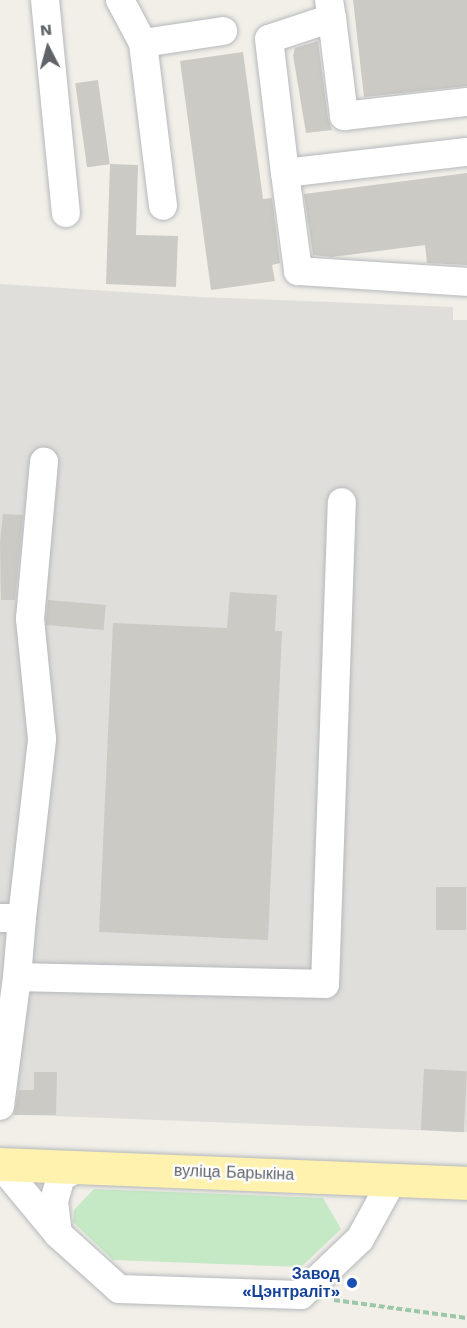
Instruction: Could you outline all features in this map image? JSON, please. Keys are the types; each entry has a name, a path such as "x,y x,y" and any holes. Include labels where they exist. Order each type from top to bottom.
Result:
{"main road":[{"name":"вуліца Барыкіна","path":"0,1164 467,1183"}],"lane":[{"path":"45,0 66,213"},
{"path":"120,0 144,43 163,206"},
{"path":"467,102 344,116 331,9 269,39 298,272 467,282"},
{"path":"144,43 223,31"},
{"path":"285,173 467,152"},
{"path":"0,1106 18,976 11,918 42,739 30,619 44,462"},
{"path":"18,976 325,984 342,502"},
{"path":"0,1164 58,1234 119,1289 301,1295 360,1239 393,1179"},
{"path":"58,1234 54,1201 62,1177 80,1167"}],"path":[{"path":"301,1295 467,1318"}],"shaded area":[{"path":"0,284 201,297 453,307 453,320 467,320 467,1132 0,1114"}],"green space":[{"path":"94,1189 323,1198 341,1229 301,1267 113,1260 73,1222 74,1210"}],"building":[{"path":"353,0 467,0 467,86 364,97"},
{"path":"318,41 328,118 332,130 306,133 293,55 295,48"},
{"path":"243,52 263,199 272,198 280,263 272,265 275,281 211,290 180,61"},
{"path":"98,80 110,164 87,167 75,83"},
{"path":"110,164 138,165 136,235 178,236 176,287 106,284"},
{"path":"467,173 467,265 427,263 425,245 332,257 313,255 304,194"},
{"path":"3,514 23,515 15,600 1,600 0,542"},
{"path":"230,592 277,595 275,631 282,631 268,940 99,932 113,623 227,628"},
{"path":"48,600 106,605 104,630 46,625"},
{"path":"436,887 466,887 466,930 436,930"},
{"path":"424,1069 467,1071 464,1132 421,1130"},
{"path":"34,1072 57,1072 56,1115 14,1115 19,1090 34,1090"}],"place":[{"name":"Завод «Цэнтраліт»","path":"352,1283"}]}
